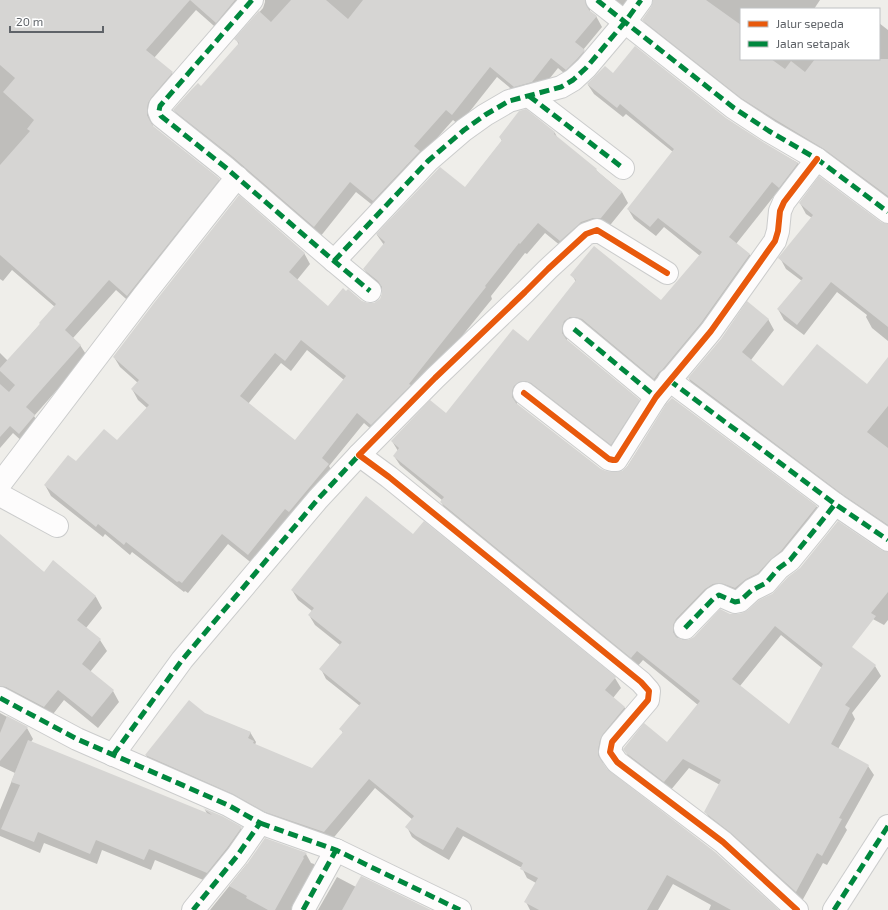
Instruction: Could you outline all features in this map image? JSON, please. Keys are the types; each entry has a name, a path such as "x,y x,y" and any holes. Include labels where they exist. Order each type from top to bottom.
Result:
{"street":[{"path":"252,0 160,106 159,111 161,116 237,177 334,262 370,291"},
{"path":"597,0 734,108 769,131 817,159 888,212"},
{"path":"334,262 428,161 464,130 485,115 510,101 561,87 574,80 625,22 641,0"},
{"path":"529,96 623,168"},
{"path":"524,393 609,459 616,460 656,397 710,331 775,241 778,231 780,210 784,202 817,159"},
{"path":"0,484 144,295 237,177"},
{"path":"113,755 182,660 318,499 359,454 468,345 586,234 597,230 667,273"},
{"path":"574,329 656,397"},
{"path":"669,380 835,504 888,540"},
{"path":"359,454 641,682 649,691 648,700 612,742 610,752 617,762 723,842 796,910"},
{"path":"0,496 57,526"},
{"path":"685,628 714,598 719,595 735,602 740,601 752,590 766,583 790,560 835,504"},
{"path":"0,698 77,739 228,805 260,823 336,850 460,910"},
{"path":"193,910 237,856 260,823"},
{"path":"834,910 888,826"},
{"path":"303,910 336,850"}],"building":[{"path":"0,0 190,0 146,50 173,72 151,98 148,103 147,115 153,126 220,179 127,296 109,280 65,330 81,345 26,407 35,415 19,434 10,426 0,437 0,384 9,392 15,385 0,371 0,368 56,304 0,255 0,165 30,131 27,129 34,120 3,92 15,78 0,65"},
{"path":"190,0 235,0 216,23"},
{"path":"291,0 326,0 348,19 363,0 585,0 589,10 597,16 575,42 585,50 566,70 551,58 532,82 514,87 490,67 452,115 446,110 414,146 420,151 373,201 350,182 314,227 233,157 173,110 198,83 201,86 239,43 234,39 259,11 271,22"},
{"path":"653,0 706,0 740,24 740,60 772,60 785,69 791,61 805,72 814,60 888,59 888,196 824,149 741,98 642,20 651,7"},
{"path":"635,46 726,118 798,163 779,188 772,182 729,237 750,254 701,323 654,379 582,319 570,317 564,321 562,333 566,339 640,400 611,445 531,383 525,381 519,382 514,386 512,397 516,403 601,469 613,472 622,471 627,467 666,404 672,398 817,506 781,551 758,573 746,579 735,588 719,583 713,584 705,589 676,619 673,625 673,632 676,637 682,640 688,640 694,637 720,609 730,614 742,613 748,610 759,600 772,594 788,577 800,568 838,521 881,550 888,552 888,592 871,613 876,616 852,647 876,665 845,705 850,708 831,744 869,765 839,818 842,819 822,856 817,853 796,892 731,833 704,812 721,780 683,759 664,782 626,753 623,749 644,723 667,742 700,701 637,651 631,658 440,502 444,497 393,456 399,448 391,441 430,400 446,413 513,329 528,341 576,280 570,275 594,246 661,300 702,252 658,218 650,227 627,209 674,149 620,104 617,108 587,84 605,66 613,73","holes":["775,626 823,664 789,724 732,679"]},
{"path":"526,109 555,132 554,134 597,169 596,170 622,192 601,218 593,218 581,222 560,241 538,223 520,244 519,243 485,286 486,287 409,384 411,385 371,425 357,413 322,458 329,464 289,512 285,509 248,555 222,534 182,583 179,581 177,582 126,542 124,545 98,524 96,527 44,485 68,455 76,461 104,429 117,440 149,405 131,389 139,380 113,357 239,195 305,253 289,272 328,306 343,288 346,291 348,289 362,301 374,303 380,299 382,287 378,281 363,269 385,242 376,234 440,167 465,187 502,140 499,137 519,111","holes":["301,340 346,376 295,440 240,396 275,353 285,361"]},
{"path":"819,176 881,222 888,224 888,327 831,282 797,325 777,309 803,278 778,258 813,215 799,203"},
{"path":"747,301 769,319 742,352 783,386 817,344 867,384 888,357 888,406 867,432 888,448 888,525 842,494 688,378 721,339"},
{"path":"366,496 413,534 424,521 616,677 605,690 625,707 603,734 600,740 598,755 607,769 715,852 779,910 731,910 667,875 647,910 539,910 524,902 538,878 520,869 523,863 457,827 443,850 416,836 405,827 414,816 369,779 324,832 265,812 233,794 145,755 189,700 205,713 251,732 248,738 254,741 253,743 312,768 343,732 339,729 361,703 319,669 342,642 308,615 314,608 291,590"},
{"path":"0,534 44,572 53,560 96,596 77,620 101,639 82,664 114,690 92,717 58,690 44,707 6,687 0,686"},
{"path":"7,716 28,727 0,761 0,733"},
{"path":"28,740 212,815 203,808 242,827 207,873 149,849 144,860 96,840 90,854 38,832 34,842 1,829 20,785 11,782"},
{"path":"265,838 307,853 303,857 304,858 275,910 268,910 246,898 247,896 229,886"},
{"path":"361,876 431,910 342,910"}],"marked path":[{"path":"252,0 160,106 159,111 161,116 225,167 370,291"},
{"path":"597,0 734,108 769,131 817,159 888,212"},
{"path":"334,261 428,161 464,130 485,115 509,101 561,87 573,80 586,68 625,22 641,0"},
{"path":"529,96 623,168"},
{"path":"574,329 656,397"},
{"path":"669,380 835,504 888,540"},
{"path":"113,755 182,660 318,499 359,455"},
{"path":"685,628 714,598 719,595 735,602 740,601 752,590 766,583 779,568 790,560 835,504"},
{"path":"0,698 77,739 228,805 260,823 237,856 193,910"},
{"path":"260,823 336,850 460,910"},
{"path":"834,910 888,826"},
{"path":"303,910 336,850"}],"cycle path":[{"path":"524,393 609,459 616,460 656,397 711,331 775,241 778,231 780,211 784,202 817,159"},
{"path":"667,273 597,230 586,234 435,378 359,455 389,477 641,682 649,691 648,700 612,742 610,752 617,762 723,842 797,910"}]}
